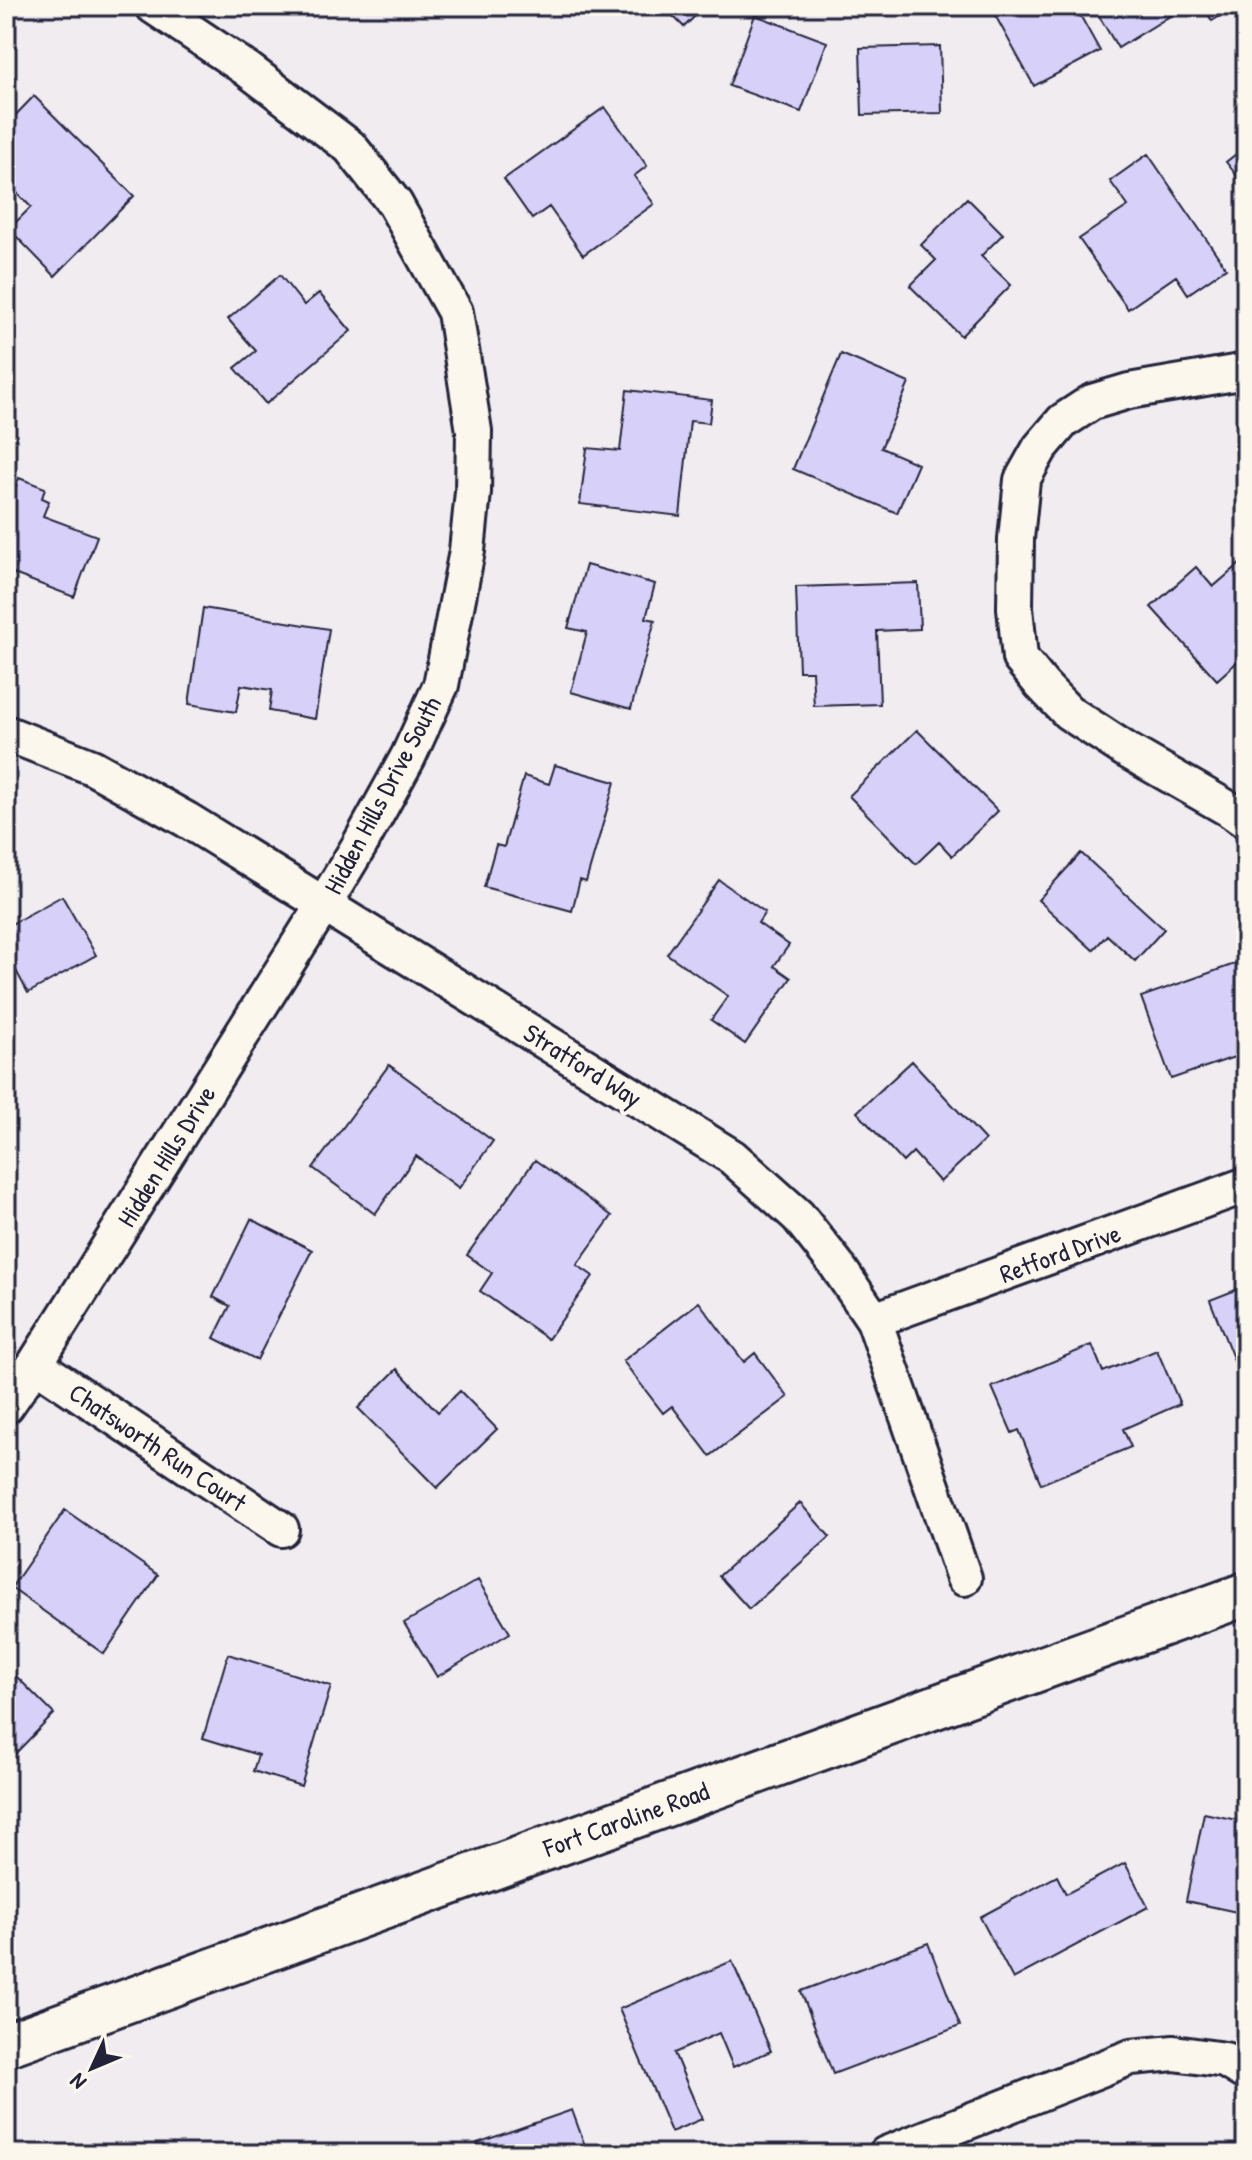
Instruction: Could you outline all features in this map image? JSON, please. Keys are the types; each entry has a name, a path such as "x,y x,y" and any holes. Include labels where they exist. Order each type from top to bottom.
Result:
{"street":[{"name":"Hidden Hills Drive South","path":"153,6 247,69 350,147 395,204 455,312 474,431 473,492 467,551 441,685 408,757 324,904"},
{"path":"1246,371 1129,391 1092,402 1063,421 1040,448 1022,480 1016,539 1015,608 1020,658 1068,712 1246,821"},
{"name":"Stratford Way","path":"6,733 92,767 187,820 732,1157 798,1216 874,1320 964,1578"},
{"name":"Hidden Hills Drive","path":"6,1406 324,904"},
{"name":"Retford Drive","path":"874,1320 1246,1185"},
{"name":"Chatsworth Run Court","path":"35,1364 281,1529"},
{"name":"Fort Caroline Road","path":"6,2045 1246,1594"},
{"path":"886,2154 1131,2057 1174,2053 1225,2060 1246,2073"}],"building":[{"path":"663,6 705,6 684,27"},
{"path":"990,6 1075,6 1100,51 1034,86"},
{"path":"1093,6 1186,6 1118,48"},
{"path":"1203,6 1237,6 1212,21"},
{"path":"755,15 827,42 801,112 729,86"},
{"path":"940,46 942,113 862,115 860,48"},
{"path":"34,96 134,196 55,276 9,229 31,207 6,182 6,125"},
{"path":"605,107 647,166 634,176 654,204 583,255 549,207 532,219 504,179"},
{"path":"1246,146 1246,187 1226,162"},
{"path":"1148,154 1226,268 1188,294 1176,276 1128,309 1079,239 1128,206 1110,181"},
{"path":"967,198 1003,234 981,256 1011,285 961,336 910,286 936,260 921,245"},
{"path":"280,275 304,305 319,293 351,331 266,404 235,368 256,351 228,319"},
{"path":"841,354 909,383 881,448 918,464 897,513 793,469"},
{"path":"627,390 712,400 709,423 690,421 680,516 580,504 587,448 620,451"},
{"path":"19,478 45,488 42,498 49,501 43,516 97,536 74,597 6,571 6,511"},
{"path":"1241,563 1246,569 1246,654 1217,680 1151,607 1196,567 1213,587"},
{"path":"586,565 655,584 646,618 655,620 631,709 571,692 587,632 568,628"},
{"path":"918,583 920,629 877,631 880,704 814,706 812,671 799,671 796,587"},
{"path":"203,608 329,629 315,719 269,711 272,690 241,685 236,712 189,704"},
{"path":"917,730 998,811 952,856 939,842 916,864 849,796"},
{"path":"555,765 615,782 586,882 580,880 572,911 484,887 496,845 504,847 524,776 549,784"},
{"path":"1081,853 1164,929 1135,961 1107,935 1093,950 1038,900"},
{"path":"719,880 765,912 758,923 789,945 774,966 791,978 745,1044 711,1020 728,996 667,954"},
{"path":"62,896 96,955 28,993 6,952 6,927"},
{"path":"1246,960 1246,1053 1171,1079 1141,997"},
{"path":"912,1061 985,1140 940,1182 913,1152 903,1162 857,1112"},
{"path":"389,1065 493,1141 459,1188 416,1156 375,1214 313,1168"},
{"path":"535,1160 612,1216 577,1265 593,1276 548,1339 480,1291 492,1273 467,1255"},
{"path":"251,1219 312,1250 257,1360 214,1338 230,1306 213,1297"},
{"path":"1246,1286 1246,1391 1210,1300"},
{"path":"699,1302 744,1362 755,1353 788,1397 710,1456 672,1406 663,1413 623,1361"},
{"path":"1092,1345 1103,1372 1157,1350 1180,1404 1123,1429 1131,1447 1041,1484 1019,1430 1012,1433 992,1387"},
{"path":"397,1369 438,1412 460,1391 497,1429 437,1488 358,1408"},
{"path":"800,1503 830,1537 749,1609 719,1576"},
{"path":"65,1510 158,1575 104,1654 11,1588"},
{"path":"478,1580 510,1633 437,1677 404,1623"},
{"path":"228,1654 331,1686 301,1786 253,1771 258,1755 203,1738"},
{"path":"13,1673 54,1714 6,1763 6,1680"},
{"path":"1204,1813 1246,1822 1246,1914 1186,1901"},
{"path":"1125,1863 1148,1907 1013,1979 980,1917 1057,1876 1066,1894"},
{"path":"928,1943 960,2026 833,2074 801,1991"},
{"path":"732,1961 771,2051 733,2067 719,2033 674,2053 702,2119 671,2132 619,2009"},
{"path":"572,2110 588,2154 481,2154 477,2143"}]}
